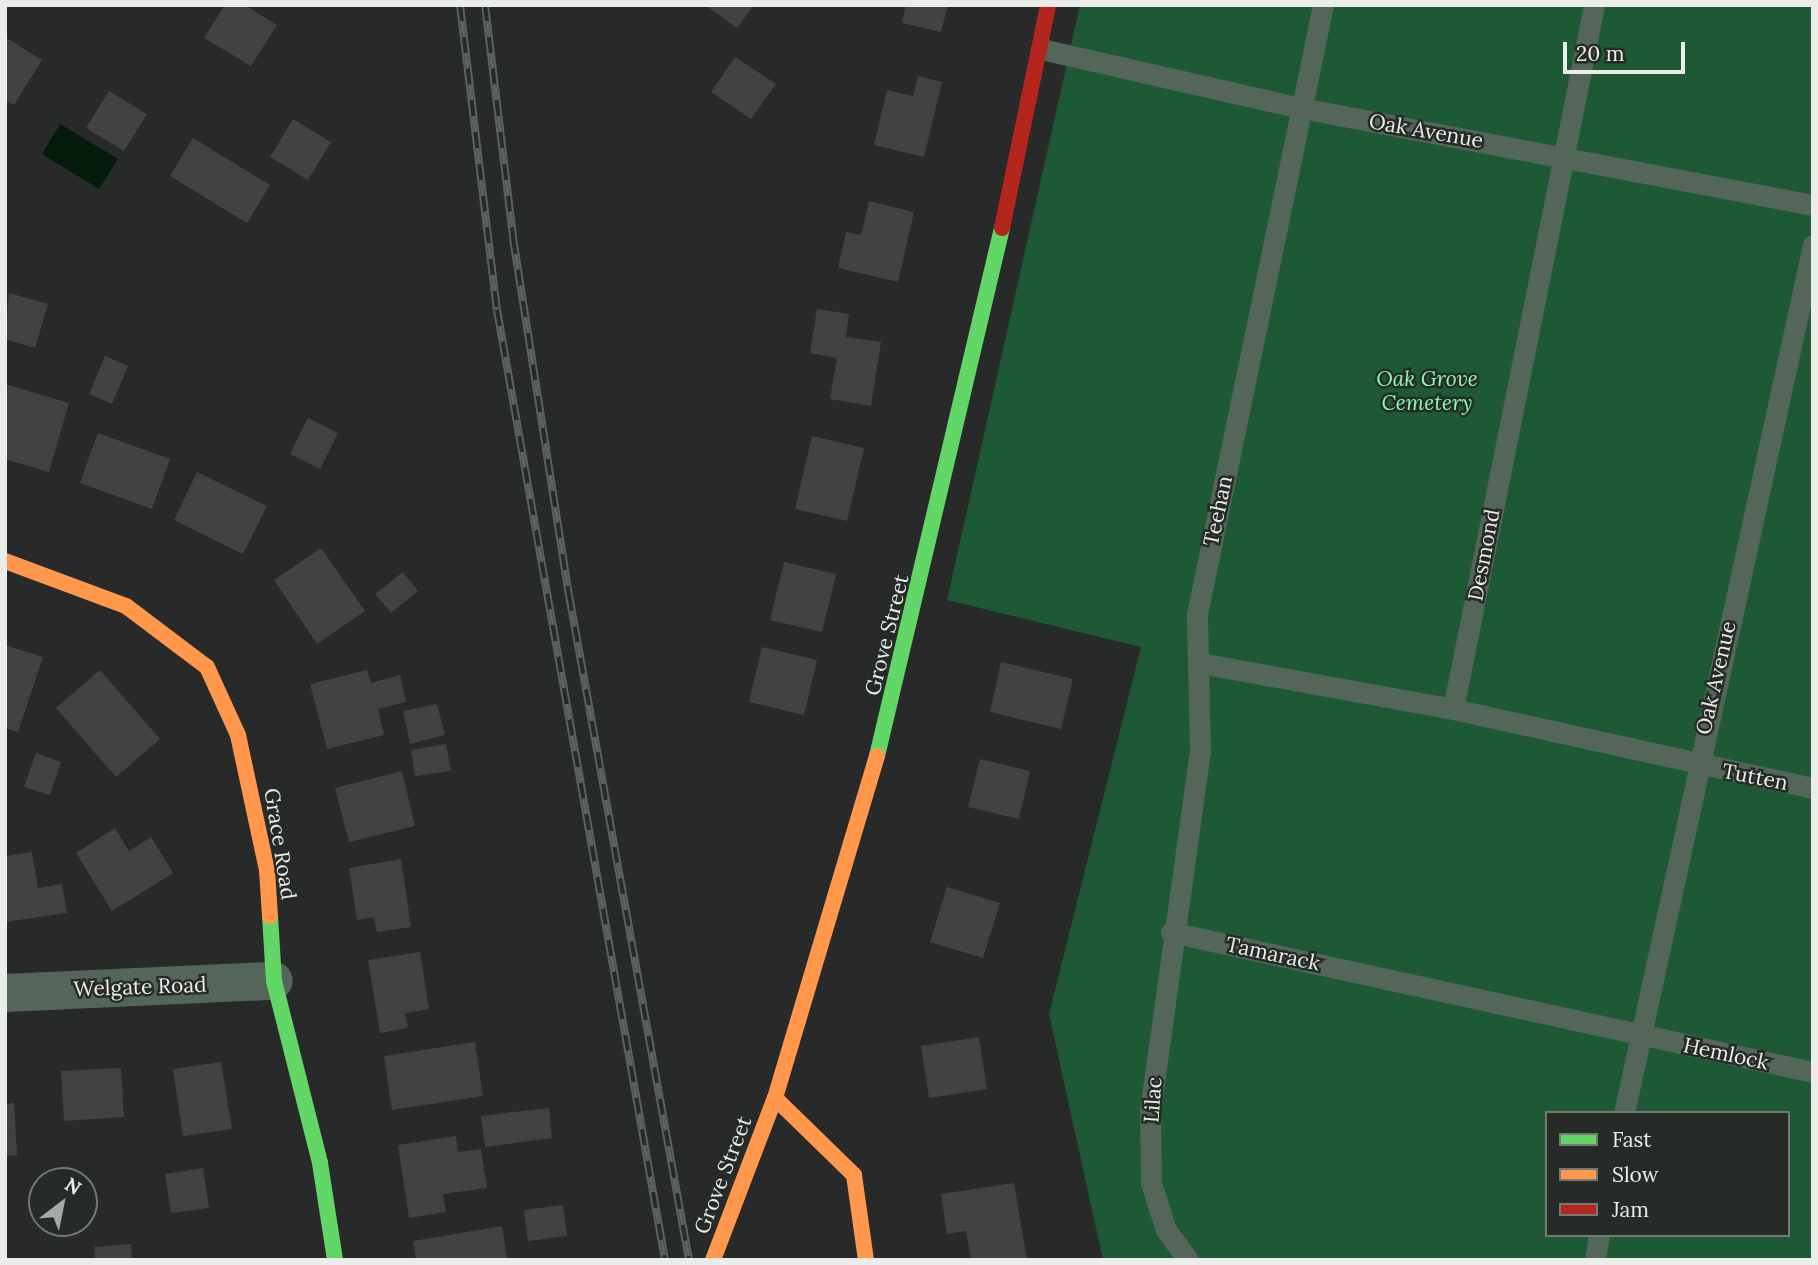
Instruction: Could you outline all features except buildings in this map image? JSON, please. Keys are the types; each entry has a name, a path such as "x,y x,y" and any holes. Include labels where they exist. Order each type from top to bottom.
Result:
{"street":[{"name":"Grove Street","path":"716,1252 775,1098 892,704 1041,49 1048,5"},
{"name":"Grace Road","path":"5,561 126,606 207,667 241,748 267,870 274,981 320,1163 335,1260"},
{"name":"Welgate Road","path":"5,993 274,981"},
{"path":"775,1098 853,1175 866,1260"}],"lane":[{"name":"Teehan","path":"1200,663 1197,614 1323,5"},
{"name":"Desmond","path":"1453,709 1594,5"},
{"name":"Oak Avenue","path":"1041,49 1301,108 1563,155 1813,205"},
{"name":"Oak Avenue","path":"1624,1111 1697,765 1813,245"},
{"path":"1171,932 1200,751 1200,663 1453,709 1697,765"},
{"name":"Tutten","path":"1697,765 1813,788"},
{"name":"Tamarack","path":"1171,932 1639,1036"},
{"name":"Lilac","path":"1171,932 1150,1111 1151,1183 1166,1230 1188,1260"},
{"name":"Hemlock","path":"1639,1036 1813,1072"},
{"path":"1595,1260 1600,1237"}],"green space":[{"name":"Oak Grove Cemetery","path":"1080,5 1813,5 1813,1260 1103,1260 1049,1014 1141,647 947,600"}],"shaded area":[{"path":"60,124 118,159 99,189 42,154"}],"railway":[{"path":"460,5 497,310 665,1260"},
{"path":"485,5 513,238 569,595 689,1260"}],"traffic: fast":[{"path":"877,756 1002,228"},
{"path":"270,916 274,981 320,1163 335,1260"}],"traffic: slow":[{"path":"5,561 126,606 207,667 238,735 267,870 270,916"},
{"path":"713,1260 775,1098 877,756"},
{"path":"775,1098 854,1175 866,1260"}],"traffic: jam":[{"path":"1002,228 1048,5"}]}
